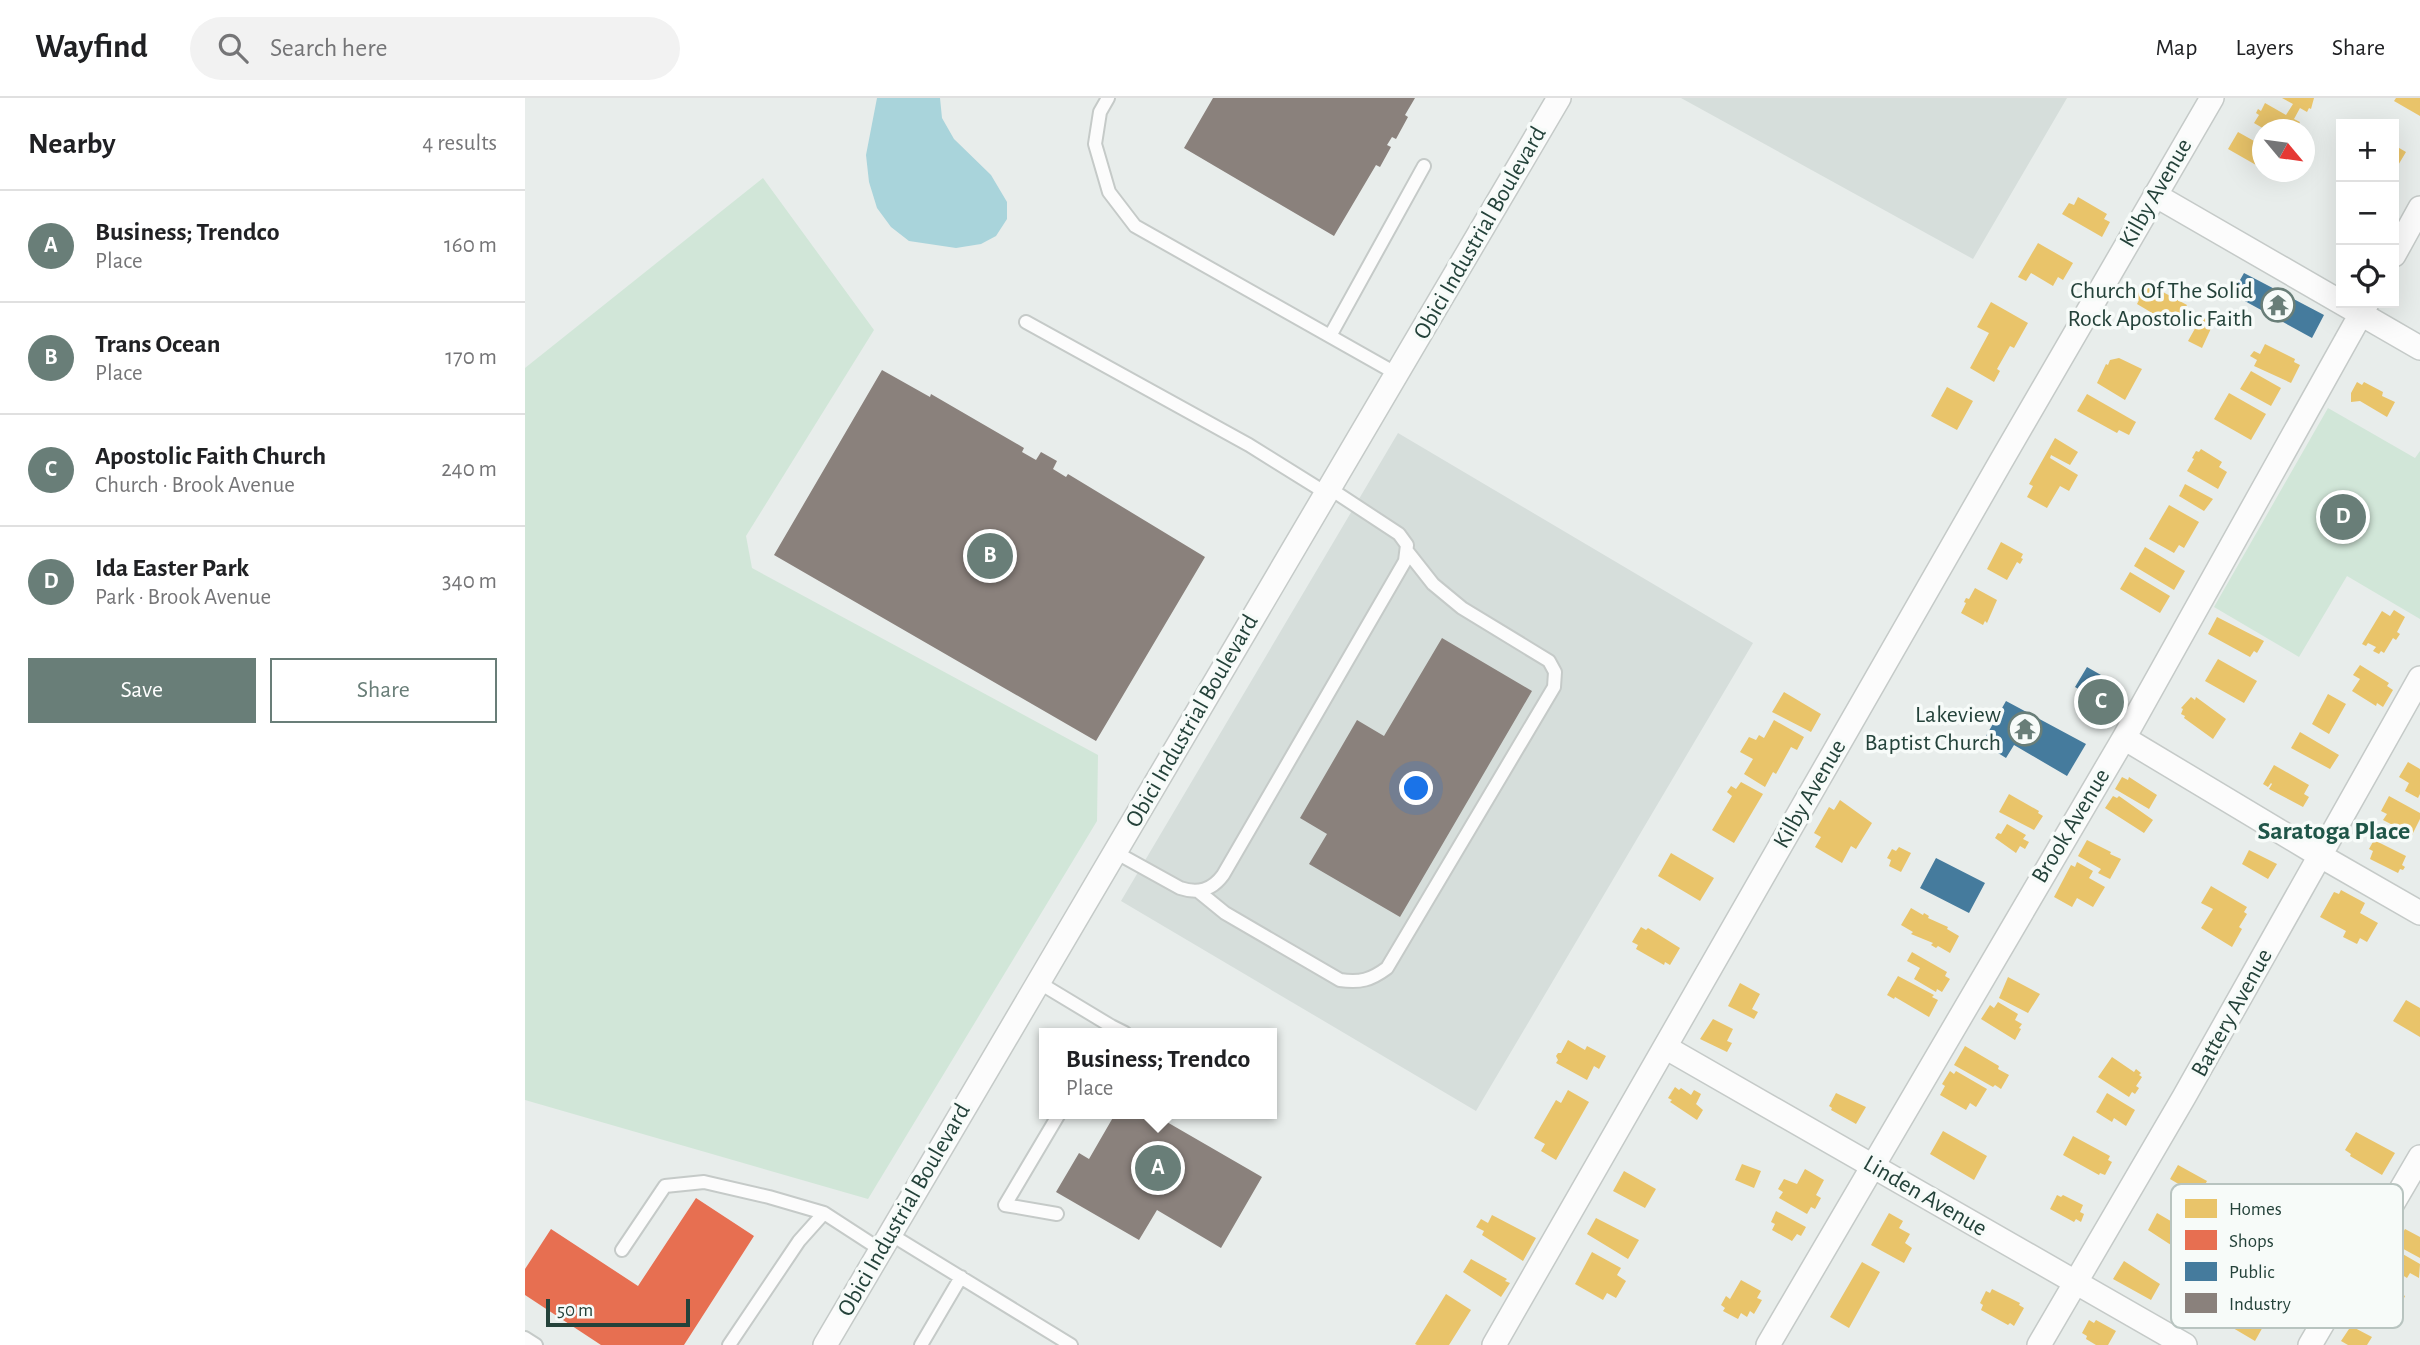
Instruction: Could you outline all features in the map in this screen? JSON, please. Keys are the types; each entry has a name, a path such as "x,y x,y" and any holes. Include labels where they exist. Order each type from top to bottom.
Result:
{"street":[{"name":"Obici Industrial Boulevard","path":"825,1345 1559,98"},
{"name":"Kilby Avenue","path":"1494,1345 2212,98"},
{"path":"2155,195 2363,309 2420,348"},
{"path":"2399,246 2420,208"},
{"name":"Brook Avenue","path":"1768,1345 2124,738 2363,309"},
{"name":"Battery Avenue","path":"2039,1345 2185,1097 2420,678"},
{"path":"2124,738 2420,913"},
{"name":"Linden Avenue","path":"1665,1047 2185,1345"},
{"path":"2403,1186 2420,1157"},
{"path":"2310,1345 2320,1328"}],"lane":[{"path":"1108,98 1100,112 1095,144 1109,192 1135,226 1397,374"},
{"path":"1330,337 1424,166"},
{"path":"1026,322 1328,490 1405,540 1405,561 1223,875 1213,885 1198,891"},
{"path":"1115,852 1180,888 1198,891 1226,913 1340,980 1356,983 1373,978 1387,968 1554,687 1555,672 1549,661 1462,608 1433,584 1407,551"},
{"path":"1038,982 1107,1028"},
{"path":"1056,1119 1005,1205 1056,1214"},
{"path":"622,1250 665,1186 704,1182 824,1213 961,1277 1071,1345"},
{"path":"729,1345 799,1241 824,1213"},
{"path":"921,1345 961,1277"},
{"path":"525,1338 536,1345"}],"shaded area":[{"path":"1681,98 2067,98 1973,259"},
{"path":"1398,433 1753,643 1476,1111 1121,901"}],"green space":[{"path":"763,178 874,330 746,536 752,568 1098,755 1097,821 868,1199 525,1100 525,368"},
{"path":"2328,408 2415,458 2420,451 2420,619 2347,576 2299,657 2214,607"}],"water":[{"path":"877,98 940,98 942,118 954,139 991,175 1007,202 1007,219 996,236 981,244 956,248 909,241 891,227 877,208 869,182 866,155"}],"building: Homes":[{"path":"2282,98 2314,98 2311,109 2307,112 2300,108 2294,119 2256,119 2258,109 2261,111 2265,103 2286,115 2293,104"},
{"path":"2396,98 2420,98 2420,116 2394,101"},
{"path":"2238,132 2252,140 2252,163 2228,149"},
{"path":"2399,148 2406,152 2399,164"},
{"path":"2078,197 2107,214 2104,219 2110,222 2102,237 2062,214 2069,203 2074,205"},
{"path":"2038,243 2073,263 2063,280 2058,277 2053,286 2031,273 2026,281 2018,277"},
{"path":"2148,284 2187,305 2178,321 2172,317 2169,323 2137,304 2139,300 2136,298 2142,286 2146,288"},
{"path":"1991,302 2028,323 2014,348 2010,346 1997,369 2000,371 1994,382 1970,368 1989,333 1977,327"},
{"path":"2202,316 2214,322 2202,348 2188,341"},
{"path":"2265,344 2295,359 2294,362 2300,365 2291,383 2254,366 2257,360 2250,356 2254,351 2260,354"},
{"path":"2119,358 2142,369 2125,400 2097,383 2106,364"},
{"path":"2251,371 2281,388 2271,406 2240,389"},
{"path":"2357,382 2362,385 2364,382 2383,392 2382,396 2395,402 2387,417 2360,401 2351,402 2351,393"},
{"path":"1947,387 1973,401 1957,430 1931,416"},
{"path":"2229,393 2266,414 2251,440 2214,419"},
{"path":"2087,394 2136,422 2129,435 2119,430 2117,433 2077,411"},
{"path":"2055,438 2078,452 2070,465 2051,455 2050,458 2078,475 2069,491 2060,486 2047,508 2027,497 2033,486 2029,484"},
{"path":"2201,449 2222,462 2219,467 2227,472 2218,489 2187,471 2196,451"},
{"path":"2185,484 2213,499 2204,511 2179,496"},
{"path":"2169,505 2199,522 2184,548 2179,545 2174,553 2149,539"},
{"path":"2001,542 2023,554 2020,564 2017,562 2007,580 1987,569"},
{"path":"2145,547 2185,571 2174,590 2134,566"},
{"path":"2130,572 2170,596 2160,613 2120,589"},
{"path":"1975,588 1997,600 1987,623 1985,621 1983,625 1961,613 1966,598 1969,599"},
{"path":"2394,610 2405,617 2397,632 2400,634 2396,640 2393,638 2384,653 2373,651 2376,647 2368,643 2366,646 2362,644 2382,611 2390,616"},
{"path":"2217,617 2264,641 2257,653 2254,651 2250,657 2208,634"},
{"path":"2218,659 2257,681 2244,703 2205,681"},
{"path":"2360,665 2389,683 2387,686 2393,690 2383,707 2377,703 2376,706 2352,691 2360,679 2353,675"},
{"path":"1784,692 1821,714 1811,732 1772,712"},
{"path":"2328,694 2346,704 2329,734 2312,724"},
{"path":"2191,697 2195,700 2196,697 2226,719 2213,739 2181,714 2181,708"},
{"path":"1774,720 1804,737 1797,750 1791,747 1776,774 1773,772 1765,787 1744,774 1753,759 1740,752 1749,737 1756,740 1759,735 1764,738"},
{"path":"2300,732 2339,755 2330,769 2291,748"},
{"path":"2408,762 2420,769 2418,798 2405,791 2409,783 2399,777"},
{"path":"2274,765 2309,785 2304,794 2309,797 2303,807 2269,789 2271,783 2268,787 2263,784"},
{"path":"2122,777 2128,780 2129,777 2157,795 2149,809 2115,789"},
{"path":"1741,782 1763,794 1734,843 1712,830 1732,796 1727,792 1731,786 1736,789"},
{"path":"2009,794 2043,816 2034,830 1999,812"},
{"path":"2113,796 2119,796 2153,820 2144,833 2105,808"},
{"path":"2389,796 2420,813 2412,835 2383,820 2387,814 2381,811"},
{"path":"1840,800 1872,823 1856,849 1851,846 1842,863 1815,847 1821,837 1814,833 1829,807 1834,810"},
{"path":"2007,824 2026,835 2023,839 2029,842 2025,849 2020,846 2016,853 1995,838"},
{"path":"2087,840 2121,859 2110,879 2098,873 2101,869 2078,856"},
{"path":"2374,840 2406,856 2403,870 2400,869 2398,873 2370,859 2373,851 2369,849"},
{"path":"1899,847 1911,853 1901,872 1889,866 1891,860 1887,858 1892,849 1896,851"},
{"path":"2249,850 2277,864 2268,879 2242,864"},
{"path":"1671,853 1714,878 1700,901 1658,876"},
{"path":"2077,862 2093,871 2089,878 2105,887 2093,907 2077,898 2072,907 2054,897 2071,865 2075,867"},
{"path":"2211,886 2247,907 2244,912 2247,914 2239,927 2242,929 2232,947 2201,928 2213,909 2201,903"},
{"path":"2341,890 2365,903 2360,913 2378,923 2367,942 2360,938 2357,944 2343,937 2346,931 2320,917 2334,892 2339,894"},
{"path":"1911,908 1948,927 1947,929 1959,936 1950,953 1911,934 1913,932 1901,925"},
{"path":"1641,927 1646,930 1648,928 1680,948 1670,965 1665,962 1664,965 1636,949 1638,945 1632,942"},
{"path":"1912,952 1947,972 1945,976 1950,979 1942,992 1937,989 1936,992 1914,979 1920,968 1907,961"},
{"path":"1898,976 1934,995 1932,997 1938,1000 1929,1017 1887,995"},
{"path":"2008,977 2040,994 2028,1013 1999,998"},
{"path":"1740,983 1760,994 1752,1009 1758,1012 1754,1019 1728,1006"},
{"path":"2406,1000 2420,1008 2420,1037 2393,1021"},
{"path":"1998,1002 2018,1014 2015,1020 2022,1024 2015,1040 1981,1019 1990,1005 1994,1008"},
{"path":"1713,1019 1733,1029 1727,1041 1732,1043 1727,1052 1700,1039"},
{"path":"1568,1040 1585,1050 1587,1046 1606,1056 1599,1069 1594,1066 1587,1080 1556,1063 1556,1056 1561,1053"},
{"path":"1965,1046 2009,1075 2001,1089 1954,1065"},
{"path":"2112,1057 2134,1072 2136,1069 2141,1073 2139,1075 2142,1077 2136,1086 2139,1088 2135,1094 2132,1092 2129,1097 2098,1077"},
{"path":"1950,1071 1954,1074 1956,1071 1987,1089 1976,1107 1970,1103 1966,1110 1940,1095 1945,1086 1942,1084"},
{"path":"1675,1087 1691,1095 1694,1090 1701,1094 1696,1104 1703,1110 1697,1120 1670,1102 1672,1100 1668,1098"},
{"path":"1568,1090 1589,1102 1556,1160 1541,1151 1545,1144 1534,1138 1556,1100 1561,1103"},
{"path":"1836,1093 1866,1107 1856,1124 1831,1110 1829,1106"},
{"path":"2107,1093 2135,1110 2126,1126 2114,1118 2112,1122 2096,1112"},
{"path":"1943,1131 1987,1156 1974,1180 1930,1154"},
{"path":"2356,1132 2395,1153 2382,1175 2350,1156 2345,1150"},
{"path":"2073,1136 2110,1156 2108,1160 2112,1162 2105,1175 2099,1175 2063,1155"},
{"path":"1742,1164 1761,1171 1754,1188 1735,1180"},
{"path":"2178,1165 2207,1181 2205,1184 2179,1184 2170,1179"},
{"path":"1805,1169 1824,1180 1816,1195 1821,1198 1815,1209 1811,1207 1807,1214 1779,1198 1783,1192 1778,1189 1784,1179 1797,1184"},
{"path":"1624,1171 1656,1189 1645,1208 1613,1191"},
{"path":"2057,1195 2063,1195 2083,1205 2080,1212 2084,1214 2081,1222 2076,1219 2074,1222 2050,1209"},
{"path":"1776,1211 1806,1227 1801,1236 1797,1234 1792,1241 1772,1230 1775,1224 1771,1222"},
{"path":"1889,1213 1903,1221 1899,1228 1910,1234 1905,1243 1912,1248 1904,1263 1871,1245"},
{"path":"2157,1213 2171,1221 2171,1245 2148,1230"},
{"path":"1492,1215 1536,1238 1523,1261 1482,1235 1484,1231 1476,1227 1481,1219 1488,1223"},
{"path":"1596,1218 1639,1240 1628,1259 1587,1234"},
{"path":"2405,1229 2420,1237 2420,1258 2403,1249"},
{"path":"1592,1252 1621,1268 1617,1275 1626,1281 1616,1298 1607,1293 1603,1300 1575,1284"},
{"path":"2403,1254 2420,1264 2419,1278 2410,1273 2407,1278 2403,1275"},
{"path":"1471,1259 1507,1279 1505,1281 1510,1283 1501,1297 1463,1272"},
{"path":"2124,1261 2160,1284 2151,1300 2113,1279"},
{"path":"1862,1262 1880,1272 1849,1328 1830,1317"},
{"path":"1741,1280 1761,1291 1757,1298 1762,1300 1754,1314 1750,1311 1747,1317 1741,1313 1738,1319 1723,1311 1725,1308 1721,1305 1726,1296 1730,1299"},
{"path":"1992,1289 2020,1303 2024,1308 2014,1326 1981,1310 1983,1305 1980,1303 1986,1291 1990,1293"},
{"path":"1446,1294 1471,1310 1449,1345 1415,1344"},
{"path":"2089,1320 2094,1323 2096,1320 2116,1331 2108,1345 2096,1345 2086,1339 2087,1336 2082,1333"},
{"path":"2233,1328 2262,1328 2255,1341"},
{"path":"2350,1328 2372,1337 2367,1345 2348,1345 2341,1341"}],"building: Shops":[{"path":"696,1198 754,1236 684,1345 601,1345 525,1295 525,1269 551,1229 638,1286"}],"building: Public":[{"name":"Church Of The Solid Rock Apostolic Faith","path":"2244,273 2324,315 2312,338 2232,294"},
{"path":"2087,667 2115,683 2112,688 2117,690 2111,701 2106,698 2103,703 2075,687"},
{"name":"Lakeview Baptist Church","path":"2006,701 2086,744 2067,776 2014,745 2006,758 1982,743"},
{"path":"1936,858 1985,883 1969,913 1920,888"}],"building: Industry":[{"path":"1213,98 1415,98 1396,139 1392,137 1387,145 1391,147 1380,167 1376,165 1334,236 1184,148"},
{"path":"882,370 930,397 931,394 1024,448 1022,452 1036,460 1041,452 1057,461 1053,469 1066,477 1068,474 1205,557 1096,741 774,555"},
{"path":"1442,638 1532,691 1400,917 1309,864 1327,834 1300,818 1357,720 1384,736"},
{"path":"1112,1119 1162,1119 1262,1177 1221,1248 1157,1210 1139,1240 1056,1192 1079,1153 1089,1159"}],"place":[{"name":"Church Of The Solid Rock Apostolic Faith","path":"2278,305"},
{"name":"Ida Easter Park","path":"2343,517"},
{"name":"Trans Ocean","path":"990,556"},
{"name":"Apostolic Faith Church","path":"2101,702"},
{"name":"Lakeview Baptist Church","path":"2025,729"},
{"name":"Business; Trendco","path":"1158,1168"}],"district":[{"name":"Saratoga Place","path":"2334,831"}]}
